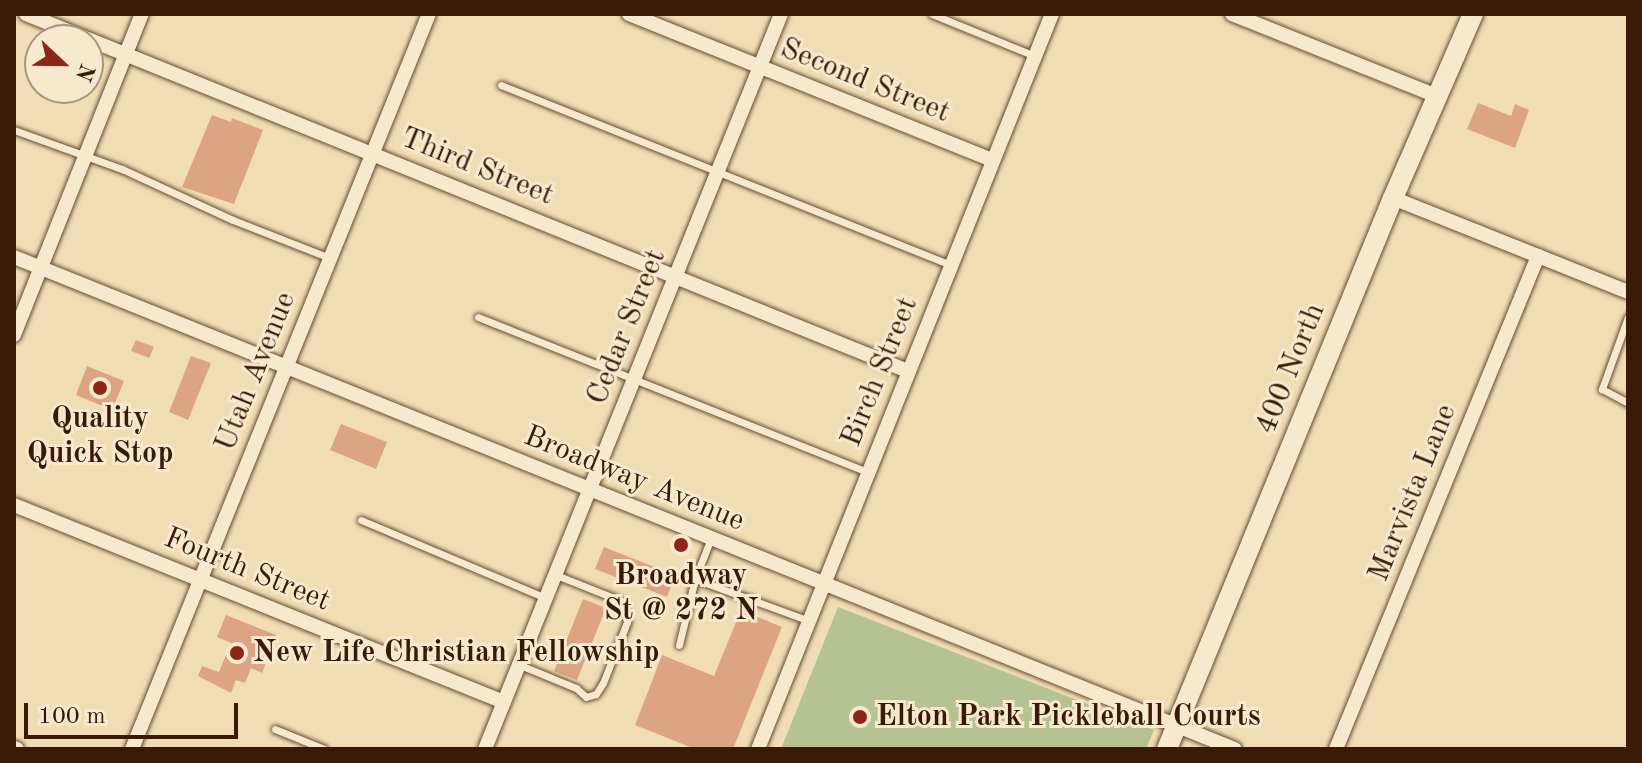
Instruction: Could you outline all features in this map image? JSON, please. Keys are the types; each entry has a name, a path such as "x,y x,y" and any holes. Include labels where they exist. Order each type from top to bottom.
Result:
{"street":[{"name":"Third Street","path":"26,14 908,371"},
{"path":"14,335 142,14"},
{"name":"Utah Avenue","path":"132,749 429,14"},
{"name":"Second Street","path":"629,14 993,160"},
{"name":"Cedar Street","path":"485,749 781,14"},
{"name":"Birch Street","path":"758,749 1052,14"},
{"path":"1232,14 1439,97"},
{"name":"400 North","path":"1167,749 1393,198 1473,14"},
{"path":"1393,198 1628,292"},
{"name":"Marvista Lane","path":"1336,749 1538,256"},
{"name":"Broadway Avenue","path":"14,257 1235,749"},
{"name":"Fourth Street","path":"14,505 504,702"}],"lane":[{"path":"932,14 1035,56"},
{"path":"501,85 951,265"},
{"path":"14,130 122,169 233,220 330,258"},
{"path":"478,317 867,472"},
{"path":"1628,317 1602,389 1628,403"},
{"path":"361,520 546,598"},
{"path":"679,645 695,579 711,538"},
{"path":"519,665 576,688 586,697 596,694 603,683 627,622 624,602 556,575"},
{"path":"695,579 810,621"},
{"path":"275,729 324,749"}],"green space":[{"path":"838,607 1154,730 1146,749 781,749"}],"building":[{"path":"1478,103 1511,116 1515,104 1529,110 1515,148 1467,129"},
{"path":"212,115 231,122 232,118 263,130 234,204 182,187"},
{"name":"Quality Quick Stop","path":"136,340 154,347 149,358 131,351"},
{"path":"191,356 211,363 188,420 169,412"},
{"name":"Quality Quick Stop","path":"87,366 124,381 112,410 76,395"},
{"path":"341,424 387,442 376,469 330,450"},
{"path":"604,547 675,575 667,597 595,569"},
{"path":"583,599 606,608 577,680 554,671"},
{"path":"741,610 782,627 733,749 695,749 635,725 662,655 714,676"},
{"name":"New Life Christian Fellowship","path":"226,615 276,635 262,673 251,668 245,683 236,680 231,693 198,676 202,666 219,672 231,643 217,637"}],"place":[{"name":"Quality Quick Stop","path":"100,388"},
{"name":"Broadway St @ 272 N","path":"681,545"},
{"name":"New Life Christian Fellowship","path":"237,653"},
{"name":"Elton Park Pickleball Courts","path":"860,717"}]}
